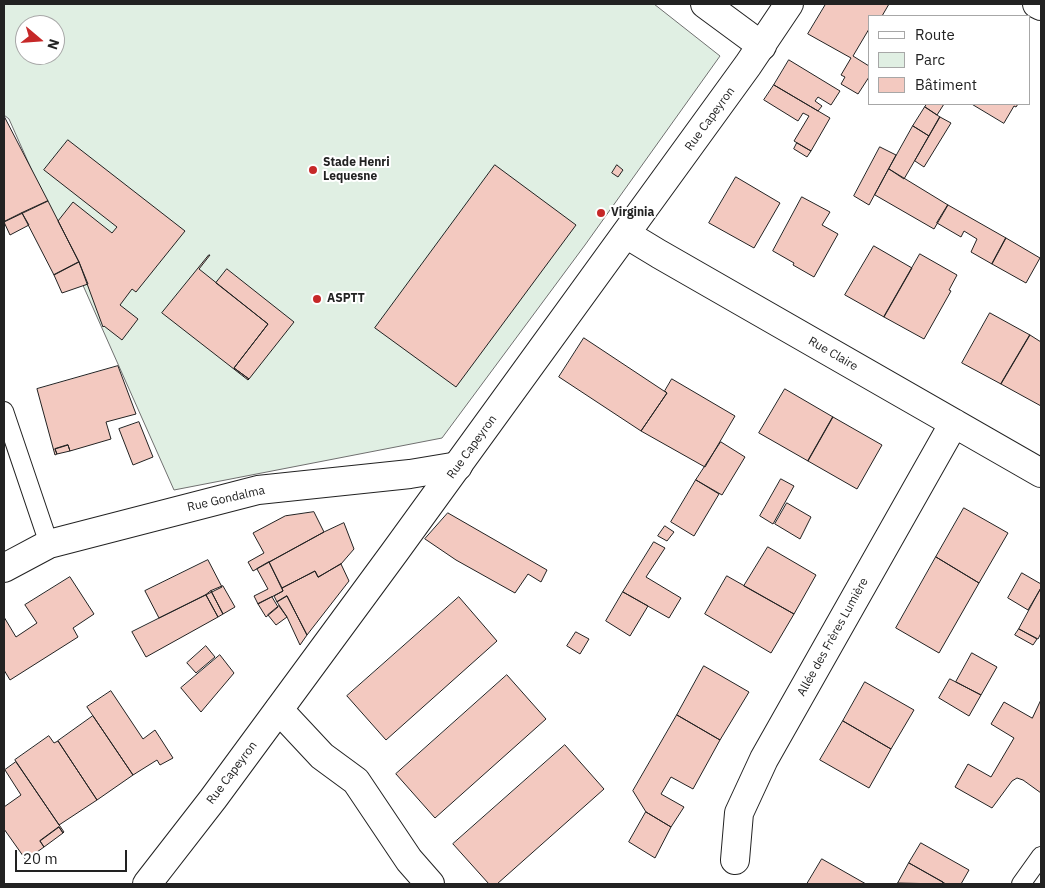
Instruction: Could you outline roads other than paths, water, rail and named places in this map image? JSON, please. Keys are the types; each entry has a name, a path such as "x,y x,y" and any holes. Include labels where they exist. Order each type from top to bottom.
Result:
{"street":[{"path":"705,4 762,46"},
{"name":"Rue Capeyron","path":"147,884 213,799 458,466 762,46 789,4"},
{"path":"1037,4 1041,6"},
{"name":"Rue Claire","path":"626,234 1041,473"},
{"name":"Allée des Frères Lumière","path":"735,860 740,813 764,759 954,423"},
{"name":"Rue Gondalma","path":"4,568 49,544 258,490 410,474 458,466"},
{"path":"279,710 322,756 356,781 409,860 430,884"}],"lane":[{"path":"4,411 49,544"},
{"path":"1021,884 1041,856"}],"place":[{"name":"Stade Henri Lequesne","path":"313,170"},
{"name":"Virginia","path":"601,213"},
{"name":"ASPTT","path":"317,299"}]}
